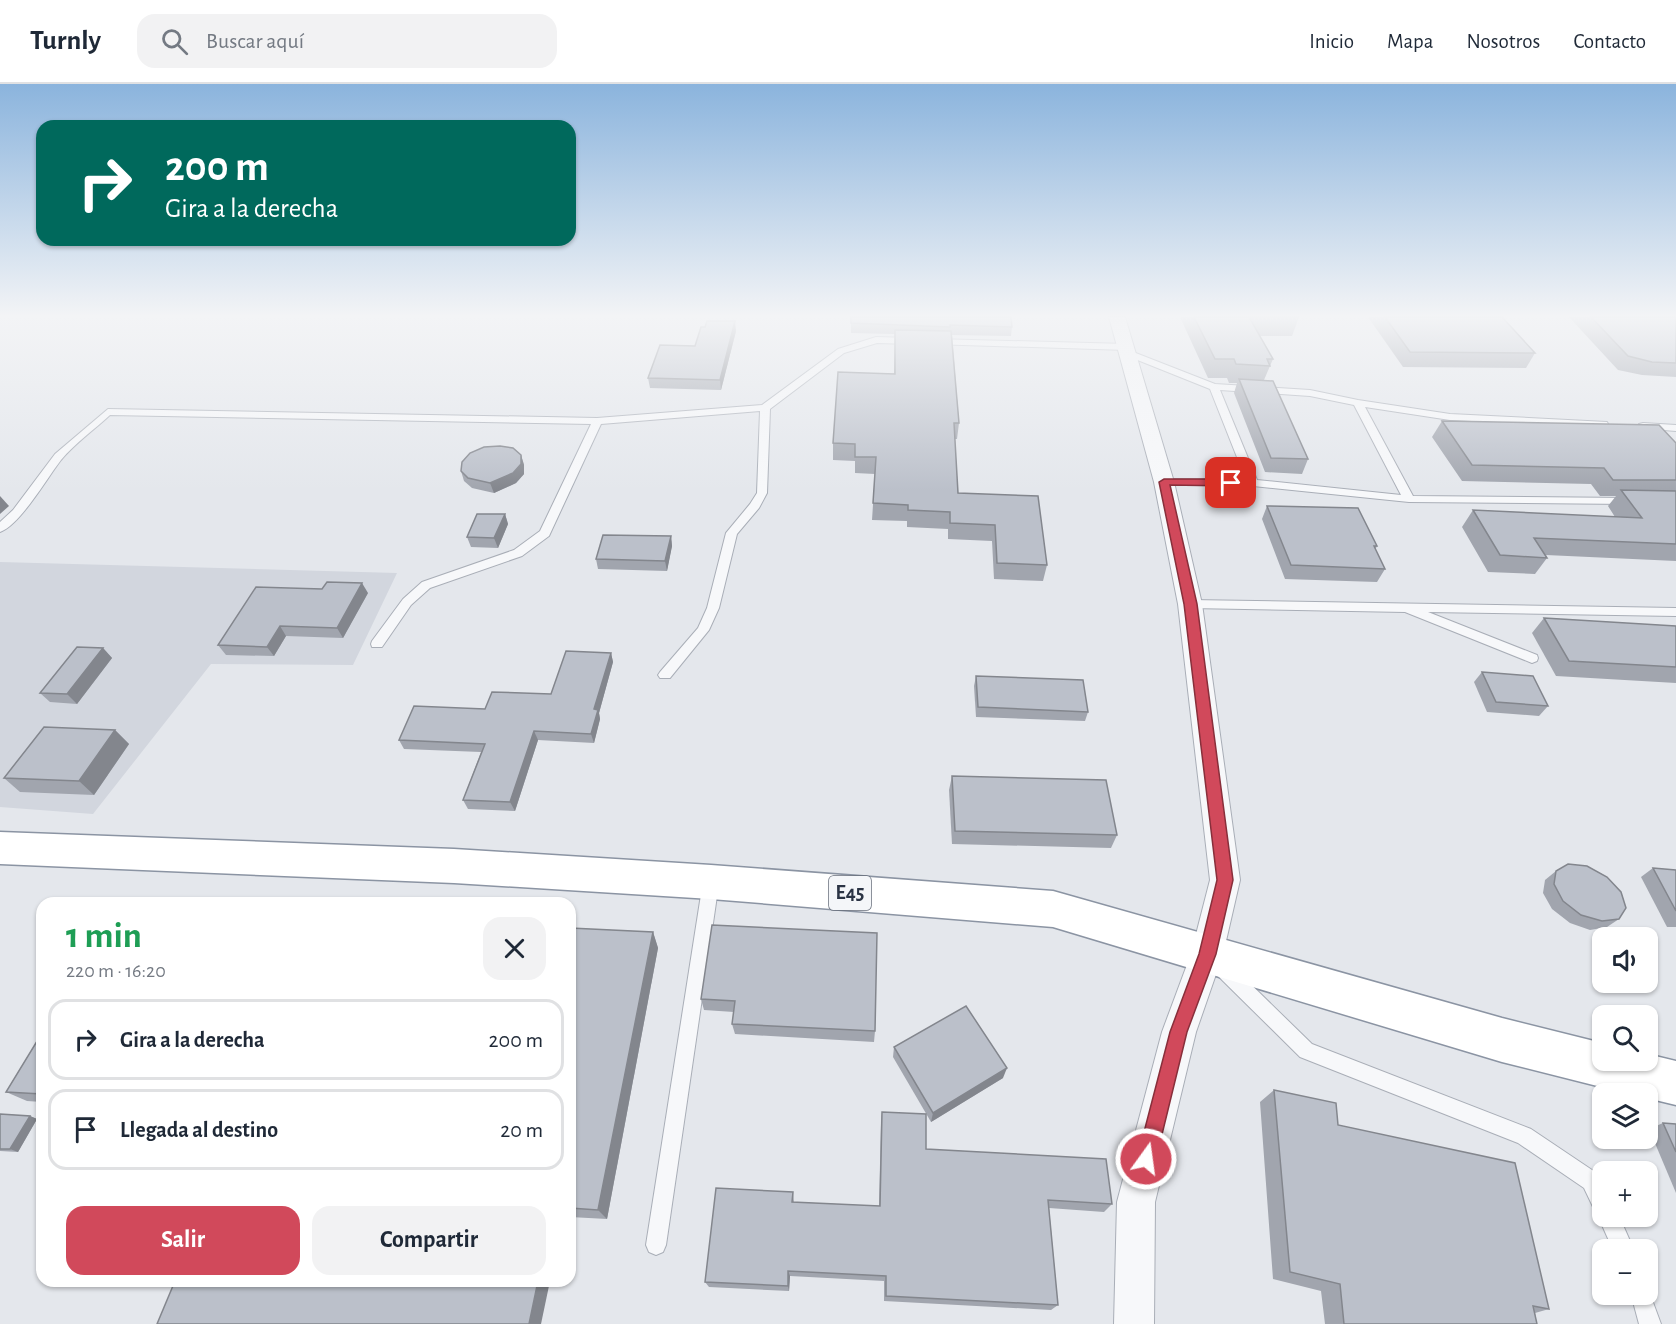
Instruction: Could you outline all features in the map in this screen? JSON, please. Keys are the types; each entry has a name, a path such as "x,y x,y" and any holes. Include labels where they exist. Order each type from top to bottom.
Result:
{"highway":[{"name":"E45","path":"0,848 454,866 711,882 1053,909 1502,1040 1676,1083"}],"street":[{"path":"1134,375 1164,482 1190,604 1225,880 1207,954 1179,1032 1136,1202 1134,1324"}],"lane":[{"path":"0,528 17,512 59,456 108,412 597,421 765,408 807,375"},
{"path":"1185,375 1214,387 1311,393 1358,403 1450,417 1617,425"},
{"path":"1214,387 1253,483"},
{"path":"1358,403 1409,499"},
{"path":"665,675 703,630 713,608 732,533 755,506 762,493 765,408"},
{"path":"377,644 407,602 426,585 518,553 545,533 597,421"},
{"path":"1629,426 1676,428"},
{"path":"1164,482 1253,483 1409,499 1641,501"},
{"path":"1190,604 1676,612"},
{"path":"1400,606 1532,658"},
{"path":"656,1245 711,882"},
{"path":"1207,954 1306,1051 1524,1136 1592,1183"},
{"path":"1644,1305 1650,1324"}],"shaded area":[{"path":"0,562 397,573 353,665 211,664 93,814 0,807"}],"building":[{"path":"649,375 721,375 720,380 648,378"},
{"path":"838,375 955,375 959,423 954,423 958,493 1038,496 1047,565 997,563 995,525 950,523 950,512 908,510 908,505 873,503 876,457 855,457 855,444 833,443"},
{"path":"1239,379 1273,381 1308,459 1271,458"},
{"path":"1442,421 1659,425 1676,443 1676,480 1613,480 1604,468 1472,465"},
{"path":"484,447 513,448 521,455 521,464 513,473 490,483 468,478 461,471 462,462 470,453"},
{"path":"1621,490 1676,491 1676,544 1534,538 1547,558 1500,555 1473,510 1642,518"},
{"path":"1267,506 1358,508 1377,546 1374,546 1385,569 1291,565"},
{"path":"477,514 505,514 494,538 467,537"},
{"path":"603,535 671,536 665,561 596,559"},
{"path":"327,582 362,583 337,628 280,626 267,647 218,645 256,587 322,589"},
{"path":"1544,618 1676,626 1676,667 1569,661"},
{"path":"77,647 103,648 67,694 40,693"},
{"path":"566,651 611,653 594,709 598,710 591,734 534,731 510,802 463,800 485,744 399,740 414,706 485,709 492,692 551,694"},
{"path":"1482,672 1533,676 1548,706 1496,702"},
{"path":"976,676 1083,680 1088,712 978,707"},
{"path":"44,727 115,730 79,781 4,778"},
{"path":"952,776 1106,780 1117,835 955,831"},
{"path":"1568,864 1587,866 1607,877 1621,892 1626,908 1619,919 1602,921 1581,915 1563,901 1554,884 1556,871"},
{"path":"1653,868 1676,870 1676,911"},
{"path":"712,925 877,933 875,1031 732,1024 735,1001 701,999"},
{"path":"576,928 653,932 598,1210 576,1208"},
{"path":"966,1006 1007,1068 933,1113 894,1047"},
{"path":"36,1043 36,1094 6,1092"},
{"path":"1274,1090 1336,1103 1338,1125 1515,1163 1549,1309 1533,1306 1537,1324 1344,1324 1340,1284 1290,1272"},
{"path":"882,1112 926,1114 926,1149 1106,1159 1112,1204 1048,1200 1058,1305 886,1296 886,1276 788,1271 788,1286 705,1282 716,1188 793,1192 792,1202 880,1206"},
{"path":"0,1114 30,1116 10,1149 0,1149"},
{"path":"1663,1123 1676,1124 1676,1152"},
{"path":"172,1287 537,1287 529,1324 157,1324"}],"route":[{"path":"1146,1159 1179,1032 1207,954 1225,880 1190,604 1164,482 1231,483"}]}
